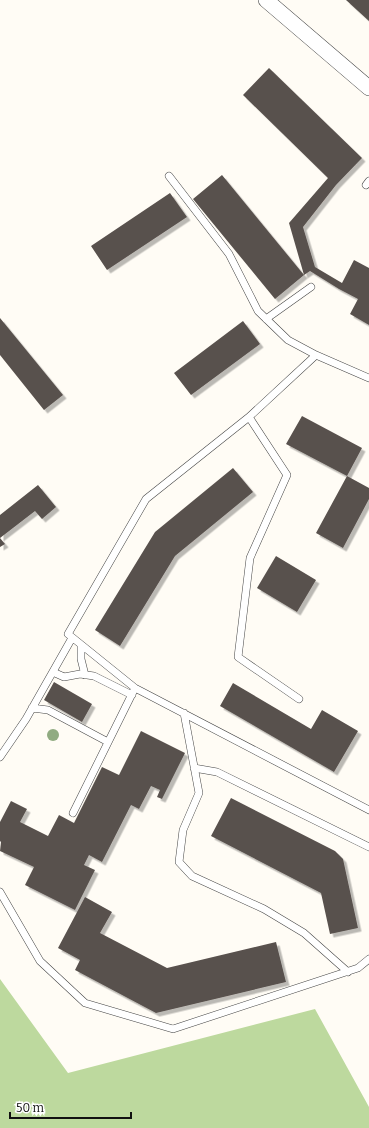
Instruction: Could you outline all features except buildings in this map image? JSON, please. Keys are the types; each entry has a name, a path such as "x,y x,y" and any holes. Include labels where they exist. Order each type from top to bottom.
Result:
{"street":[{"path":"266,0 369,88"}],"lane":[{"path":"169,176 229,254 258,311 266,320 288,340 316,355 369,378"},
{"path":"266,320 311,287"},
{"path":"134,691 68,634 146,499 249,417 316,355"},
{"path":"249,417 287,475 250,558 238,657 299,699"},
{"path":"0,757 32,708 72,638"},
{"path":"81,645 81,659 85,675"},
{"path":"53,672 64,677 80,674 94,676 134,691 184,714 369,810"},
{"path":"73,814 134,691"},
{"path":"32,708 48,710 108,742"},
{"path":"184,714 199,793 183,830 179,862 192,876 264,909 304,933 348,972"},
{"path":"194,768 217,772 369,848"},
{"path":"0,892 40,961 85,1003 173,1029 348,972 358,968 369,959"}],"green space":[{"path":"0,979 68,1073 315,1009 369,1107 369,1128 0,1128"}]}
